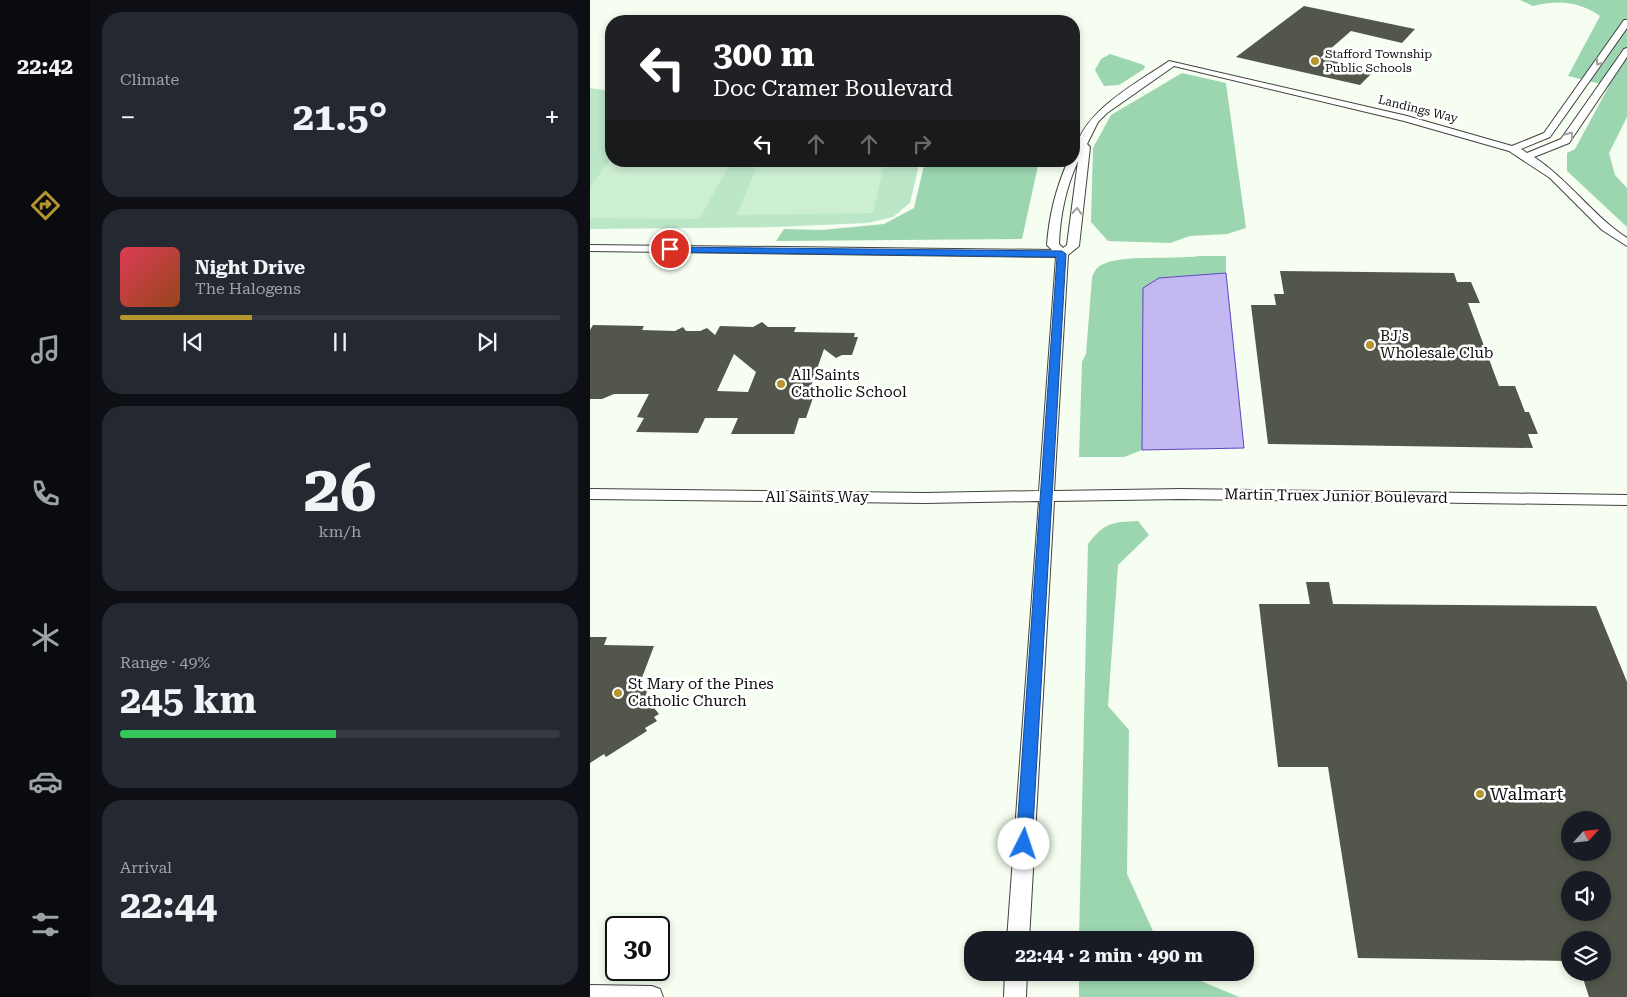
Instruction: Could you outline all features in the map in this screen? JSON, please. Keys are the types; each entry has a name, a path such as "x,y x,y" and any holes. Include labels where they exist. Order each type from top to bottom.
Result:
{"street":[{"path":"1513,149 1547,135 1627,22"},
{"path":"1613,41 1627,44"},
{"path":"1527,156 1565,142 1627,52"},
{"name":"Landings Way","path":"1087,134 1094,121 1104,111 1172,63 1407,119 1513,149 1527,156 1555,177 1600,224 1626,243"},
{"path":"1576,94 1595,98"},
{"path":"1080,149 1087,134"},
{"path":"590,248 1062,254 1073,246 1087,134"},
{"path":"1019,931 1062,254 1053,245 1053,237 1060,198 1072,167"},
{"name":"All Saints Way","path":"590,494 812,498 1045,497"},
{"name":"Martin Truex Junior Boulevard","path":"1045,497 1182,494 1627,500"},
{"path":"1015,997 1016,981"},
{"path":"590,996 652,997"}],"green space":[{"path":"1520,0 1627,0 1627,117 1609,153 1615,175 1627,188 1627,227 1567,171 1567,153 1575,149 1609,86 1568,76 1600,16 1584,7 1568,3 1533,6"},
{"path":"1110,54 1141,64 1145,66 1144,69 1119,85 1104,86 1095,70 1101,59"},
{"path":"1182,73 1226,83 1246,228 1227,234 1190,236 1170,243 1108,241 1091,222 1093,148 1111,115"},
{"path":"590,88 605,90 605,167 919,167 910,203 893,217 867,223 776,227 590,229"},
{"path":"605,166 729,167 699,219 590,218 590,187"},
{"path":"757,167 884,167 873,213 737,215"},
{"path":"924,167 1038,167 1022,239 776,241 784,229 822,230 884,224 914,208"},
{"path":"1226,256 1226,273 1159,278 1144,288 1142,450 1124,457 1079,457 1082,362 1086,354 1092,278 1095,270 1101,265 1110,262 1134,258"},
{"path":"1138,521 1149,535 1118,565 1108,706 1129,730 1127,874 1153,931 1079,931 1088,544 1104,528 1121,522"},
{"path":"1079,981 1201,981 1239,997 1079,997"}],"shaded area":[{"path":"1226,273 1244,448 1142,450 1143,288 1159,278"}],"building":[{"path":"1304,6 1415,29 1402,43 1351,31 1320,58 1374,71 1360,85 1236,57"},
{"name":"BJ's Wholesale Club","path":"1280,271 1454,273 1457,282 1471,282 1480,303 1468,303 1499,386 1515,386 1525,412 1529,412 1538,434 1528,434 1533,448 1268,444 1251,305 1276,305 1274,294 1284,294"},
{"name":"All Saints Catholic School","path":"762,322 768,327 796,327 794,332 855,333 854,337 858,337 852,355 842,355 836,358 824,349 809,392 815,392 806,418 799,418 794,434 731,434 738,418 705,418 698,433 636,432 644,418 637,417 649,394 614,394 602,399 590,399 590,330 593,325 644,326 642,330 675,331 683,327 686,331 700,331 707,328 715,335 720,326 753,327","holes":["734,354 756,372 748,392 717,391"]},
{"name":"Walmart","path":"1306,582 1329,582 1333,604 1596,606 1627,682 1627,997 1589,997 1584,981 1611,981 1611,931 1561,931 1561,961 1358,958 1328,767 1278,767 1259,604 1310,604"},
{"name":"St Mary of the Pines Catholic Church","path":"590,637 607,637 604,645 654,646 638,688 648,689 645,697 659,714 654,717 657,721 645,728 647,731 606,757 604,754 590,763"}],"place":[{"name":"Stafford Township Public Schools","path":"1315,61"},
{"name":"BJ's Wholesale Club","path":"1370,345"},
{"name":"All Saints Catholic School","path":"781,384"},
{"name":"St Mary of the Pines Catholic Church","path":"618,693"},
{"name":"Walmart","path":"1480,794"}],"route":[{"path":"670,249 1062,254 1024,844"}]}
